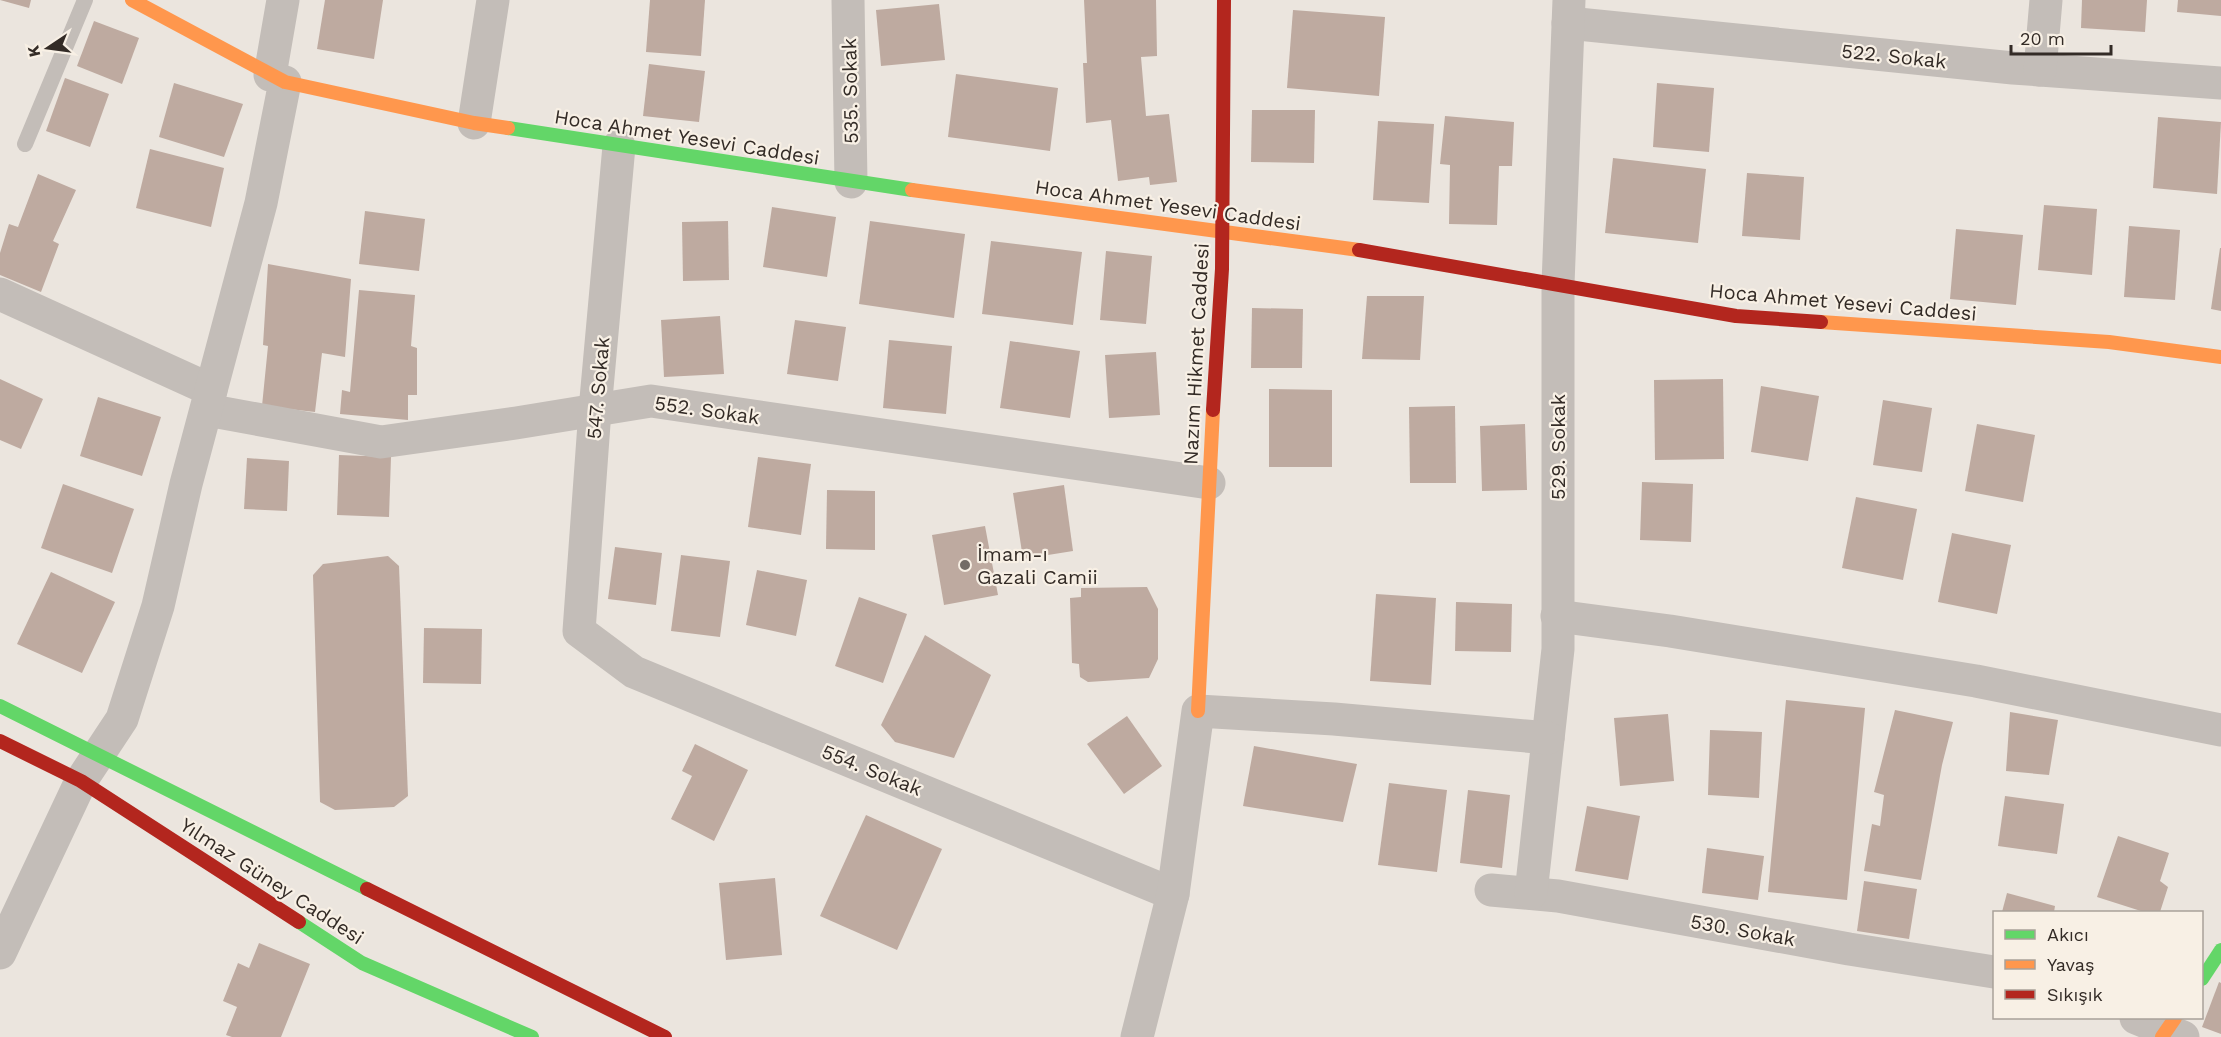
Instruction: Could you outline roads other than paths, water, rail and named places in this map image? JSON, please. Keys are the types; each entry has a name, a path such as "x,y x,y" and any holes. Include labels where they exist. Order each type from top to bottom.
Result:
{"street":[{"name":"Hoca Ahmet Yesevi Caddesi","path":"132,0 278,79 474,123 851,182 1373,252 1736,316 2109,342 2221,357"},
{"path":"0,953 81,781 122,719 158,606 186,484 261,203 278,79 283,0"},
{"path":"474,123 493,0"},
{"name":"535. Sokak","path":"848,0 851,182"},
{"name":"Nazım Hikmet Caddesi","path":"1198,711 1222,269 1224,0"},
{"path":"2040,70 2046,0"},
{"name":"522. Sokak","path":"1568,12 2040,70 2221,82"},
{"name":"529. Sokak","path":"1532,893 1558,649 1558,284 1568,12"},
{"name":"547. Sokak","path":"579,631 595,410 619,146"},
{"name":"552. Sokak","path":"0,294 209,400 381,442 651,401 1209,483"},
{"path":"1557,616 1670,631 1976,681 2221,730"},
{"name":"554. Sokak","path":"579,631 634,672 1173,894"},
{"path":"0,706 665,1037"},
{"path":"1137,1037 1173,894 1198,711 1334,719 1548,738"},
{"name":"Yılmaz Güney Caddesi","path":"0,741 81,781 362,963 532,1037"},
{"name":"530. Sokak","path":"1491,890 1532,893 1849,949 1993,972"},
{"path":"2203,977 2221,950"},
{"path":"2142,1019 2172,1030"}],"lane":[{"path":"25,144 85,0"}],"place":[{"name":"İmam-ı Gazali Camii","path":"965,565"}]}
